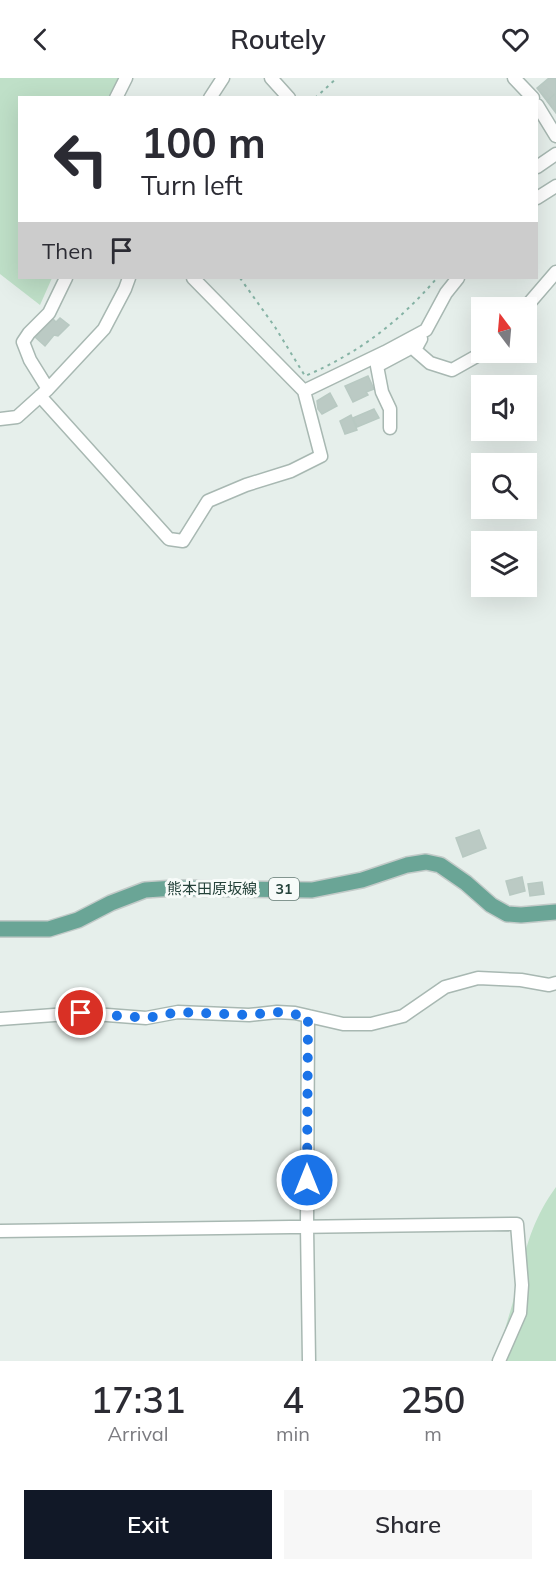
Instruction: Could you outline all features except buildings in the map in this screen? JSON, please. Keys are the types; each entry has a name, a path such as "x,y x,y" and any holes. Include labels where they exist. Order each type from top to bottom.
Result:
{"main road":[{"name":"熊本田原坂線","path":"0,928 49,929 78,920 111,903 145,890 175,888 312,890 362,880 407,865 426,862 441,865 491,905 507,914 556,912"}],"street":[{"path":"117,96 126,78"},
{"path":"211,96 224,78"},
{"path":"271,78 287,96"},
{"path":"514,78 530,96"},
{"path":"538,107 556,136"},
{"path":"538,166 556,154"},
{"path":"538,197 556,186"},
{"path":"534,297 556,272"},
{"path":"66,279 49,313 23,342 44,393 169,539 183,541 208,501 246,485 291,471 321,456 304,391 194,279"},
{"path":"0,419 17,417 44,393 104,329 129,279"},
{"path":"457,279 446,293 415,350 430,363 452,370 471,359"},
{"path":"304,391 426,330"},
{"path":"390,428 390,409 382,392 377,366 407,350 426,330"},
{"path":"0,1019 81,1013 147,1018 178,1012 249,1015 277,1012 343,1024 371,1024 403,1016 445,987 478,978 521,980 549,985 556,983"},
{"path":"308,1016 309,1361"},
{"path":"0,1231 517,1224 522,1285 520,1312 499,1361"}],"path":[{"path":"317,96 337,78"},
{"path":"241,279 276,327 304,376 377,337 420,298 436,279"}],"green space":[{"path":"0,78 119,78 111,96 18,96 18,279 52,279 40,305 0,274"},
{"path":"556,1187 556,1361 495,1361 529,1238 540,1213"}],"route":[{"path":"81,1013 147,1018 178,1012 249,1015 277,1012 308,1016 307,1180"}]}
